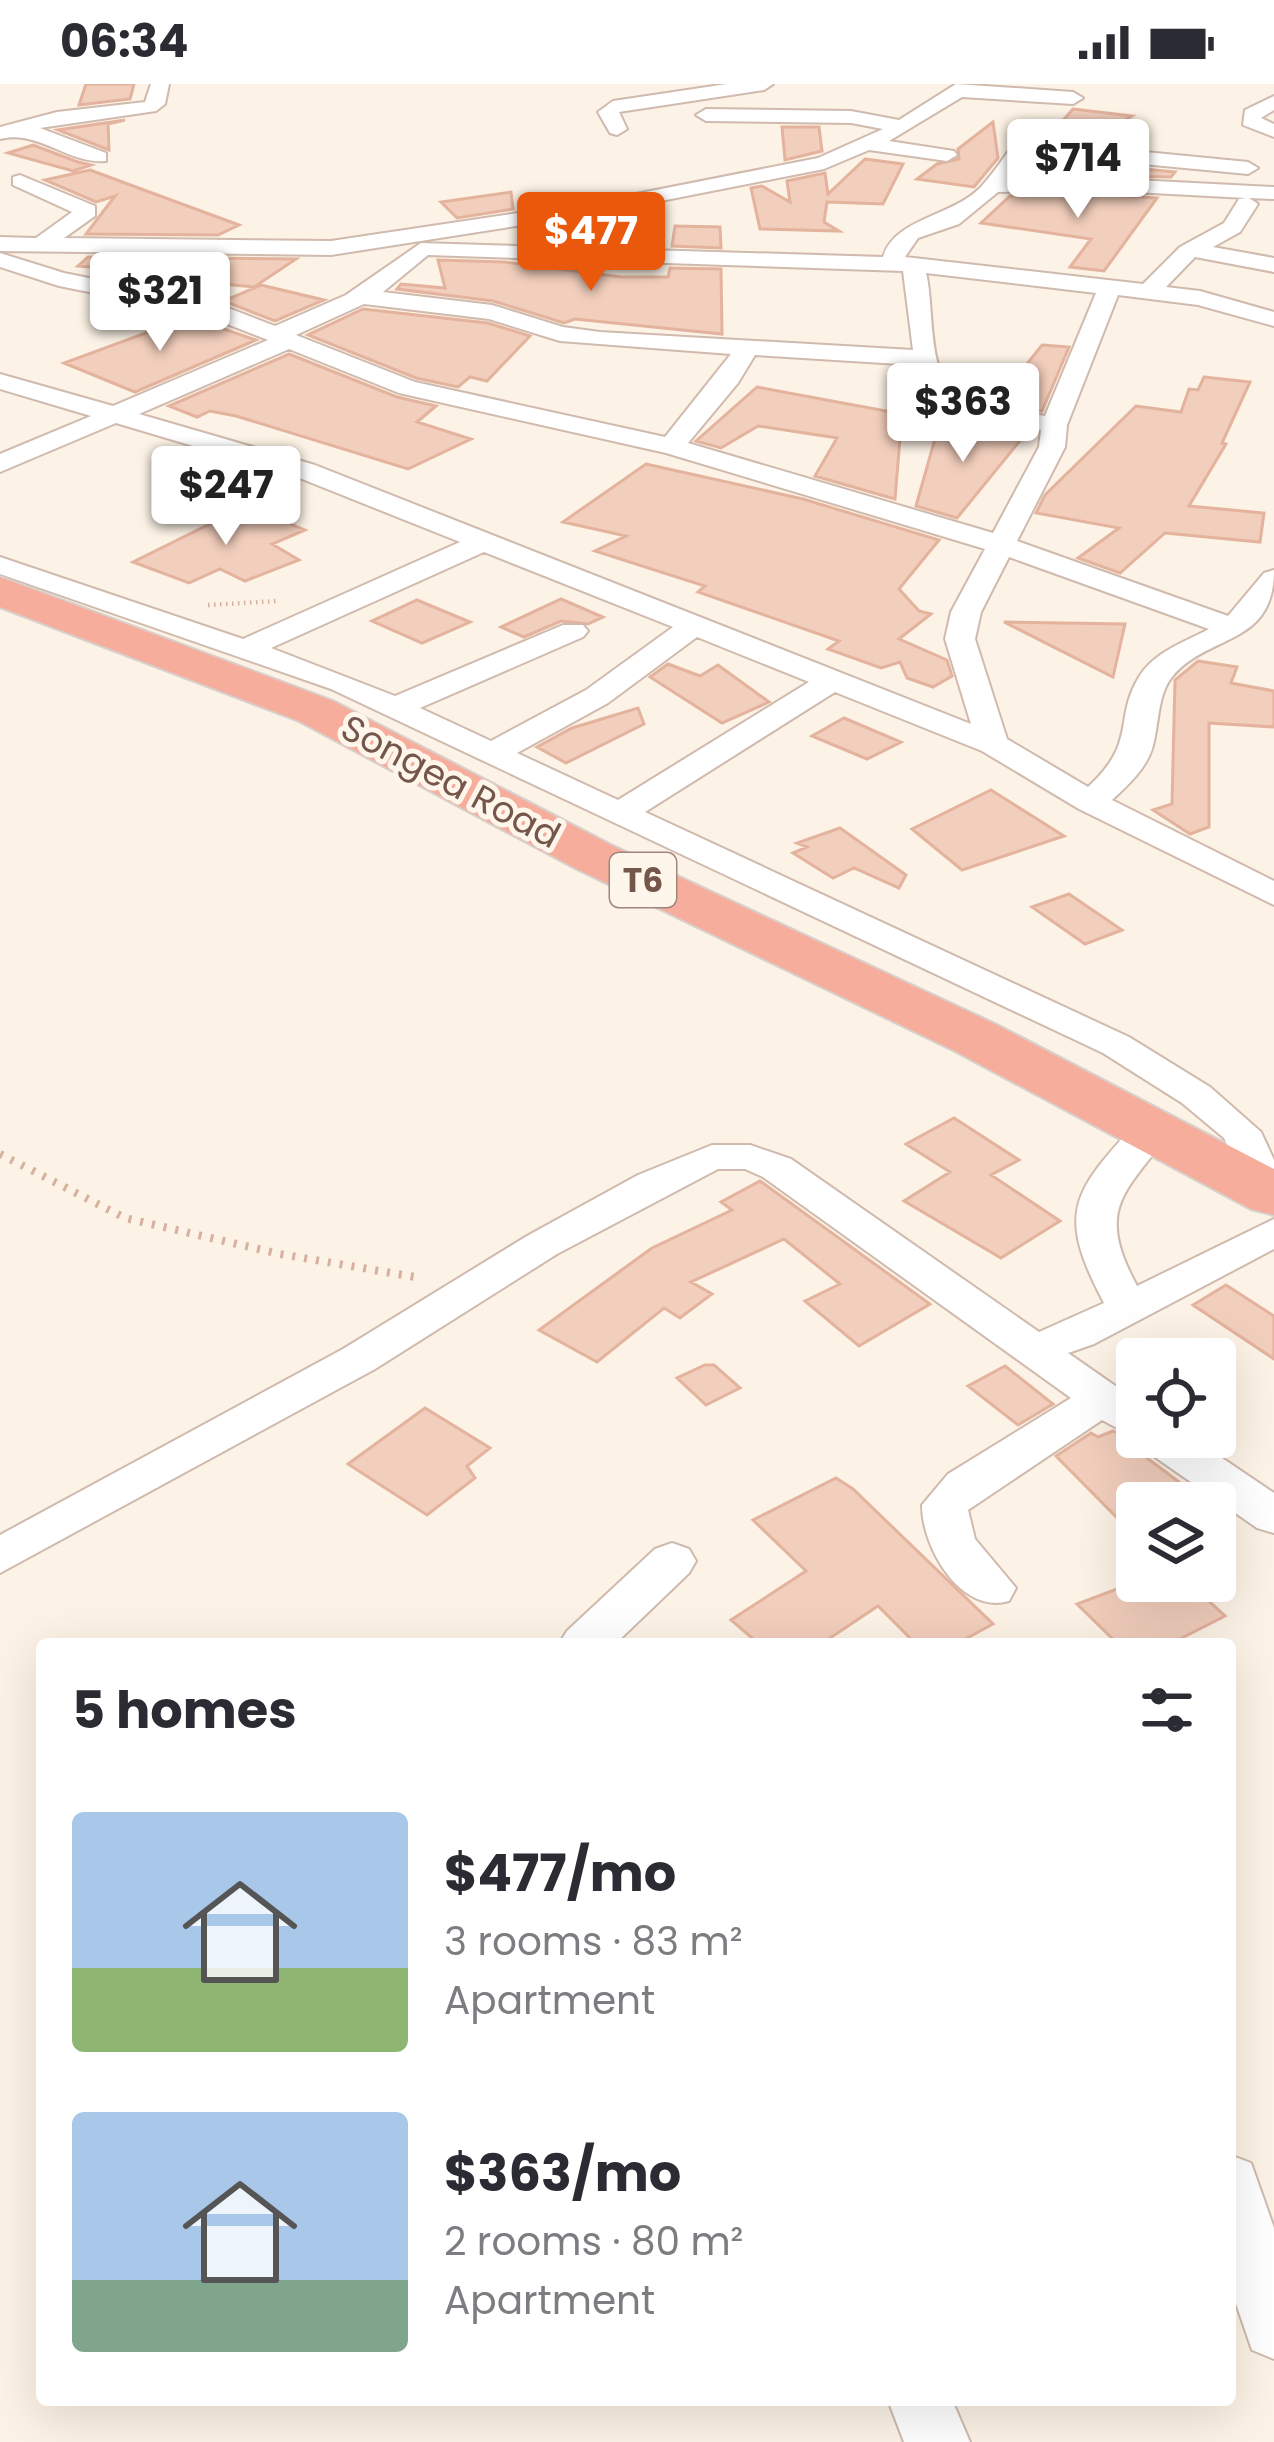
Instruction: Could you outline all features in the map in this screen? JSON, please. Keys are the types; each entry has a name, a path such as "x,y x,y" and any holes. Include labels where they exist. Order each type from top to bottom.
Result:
{"highway":[{"name":"Songea Road","path":"0,591 316,711 595,856 976,1038 1151,1129 1272,1206"}],"street":[{"path":"10,131 86,113 149,107 155,104 160,84"},
{"path":"670,84 694,95"},
{"path":"617,128 608,112 613,107 764,84"},
{"path":"1248,86 1274,98 1252,114 1250,121 1274,131"},
{"path":"331,248 711,188 824,163 903,127 958,87 1073,98"},
{"path":"805,95 850,109 858,117"},
{"path":"706,115 858,117 903,127"},
{"path":"10,131 99,157"},
{"path":"1087,150 1115,131"},
{"path":"1224,189 1274,142"},
{"path":"868,144 946,155"},
{"path":"1054,425 955,406 934,386 898,244 910,232 951,219 993,186 1008,158 1022,146 1248,168"},
{"path":"20,181 87,211 42,244"},
{"path":"993,186 1037,183 1274,193"},
{"path":"1149,291 1192,250 1232,226 1246,204"},
{"path":"0,244 903,264 1111,285 1237,308 1274,320"},
{"path":"0,464 120,414 282,337 380,285 421,250"},
{"path":"1192,250 1271,260"},
{"path":"0,260 59,279 210,309 408,388 671,446 1000,544 1243,628"},
{"path":"993,744 960,639 966,611 1052,446 1054,425 1111,285"},
{"path":"357,296 492,312 577,337 745,351 927,358"},
{"path":"1237,308 1274,305"},
{"path":"671,446 729,379 745,351"},
{"path":"0,381 306,471 993,744 1091,802 1274,895"},
{"path":"245,649 480,543"},
{"path":"0,565 342,683 1116,1045 1196,1095 1240,1132 1272,1206 1127,1307 1079,1334 1031,1349"},
{"path":"1091,802 1125,770 1135,752 1152,680 1170,661 1243,628 1274,579"},
{"path":"491,753 559,723 623,684 693,625"},
{"path":"394,708 573,631"},
{"path":"620,813 833,680"},
{"path":"1127,1307 1093,1238 1095,1201 1114,1170 1151,1129"},
{"path":"0,1556 359,1359 652,1184 712,1157 750,1157 776,1168 1116,1408"},
{"path":"992,1588 958,1555 944,1527 945,1505 964,1486 1116,1413"},
{"path":"1189,1458 1274,1516"},
{"path":"590,1638 672,1561"},
{"path":"1236,2202 1274,2329"},
{"path":"922,2406 937,2442"}],"path":[{"path":"141,612 353,598"},
{"path":"0,1154 125,1218 280,1254 475,1287"}],"building":[{"path":"86,84 134,84 130,99 79,105"},
{"path":"1073,109 1132,116 1090,142 1040,137"},
{"path":"125,120 108,124 109,150 58,130"},
{"path":"993,122 998,158 974,187 917,179 937,164 959,159 958,149"},
{"path":"782,127 819,127 822,151 785,160"},
{"path":"33,145 91,165 73,171 8,153"},
{"path":"1029,158 1175,172 1171,177 1017,174"},
{"path":"865,159 903,164 883,204 827,202 824,222 839,231 760,229 751,188 762,186 790,202 787,181 825,173 828,194"},
{"path":"90,170 239,225 218,235 86,234 115,196 96,202 45,180"},
{"path":"511,192 513,209 457,218 441,202"},
{"path":"1010,196 1157,198 1104,271 1070,267 1091,239 981,223"},
{"path":"675,226 720,227 721,248 672,246"},
{"path":"88,257 296,259 254,287 171,279 177,274 78,266"},
{"path":"438,260 504,262 621,277 668,277 670,268 721,269 722,334 575,319 564,323 493,301 397,289 401,284 445,288"},
{"path":"261,285 324,300 275,321 224,301"},
{"path":"363,309 488,323 530,336 487,381 470,377 458,387 416,378 308,335"},
{"path":"189,317 256,340 135,392 64,363"},
{"path":"1042,345 1069,347 1042,411 995,404"},
{"path":"289,354 397,397 436,406 417,422 471,439 408,469 236,416 210,411 197,417 169,406"},
{"path":"1204,377 1250,382 1222,443 1226,444 1189,506 1264,513 1260,542 1165,533 1120,573 1078,558 1119,528 1036,513 1045,495 1136,406 1181,412 1189,389 1198,390"},
{"path":"757,387 902,414 895,499 815,476 837,438 758,426 721,448 696,441"},
{"path":"940,421 1027,432 957,518 916,506"},
{"path":"646,464 803,499 939,540 899,589 919,611 931,614 899,639 947,660 952,676 933,687 907,678 900,662 881,668 828,649 839,641 698,592 705,586 595,551 626,536 563,522"},
{"path":"246,506 305,530 272,544 299,560 245,581 220,569 189,583 133,562"},
{"path":"561,599 603,617 588,624 561,621 524,637 501,627"},
{"path":"417,600 470,622 422,643 372,621"},
{"path":"1004,622 1125,624 1113,677"},
{"path":"1198,661 1237,667 1231,683 1274,691 1274,727 1209,723 1209,827 1190,834 1153,810 1172,804 1175,680"},
{"path":"668,664 700,676 718,665 769,702 722,723 650,677"},
{"path":"638,708 644,724 566,763 537,747 572,728"},
{"path":"844,718 901,742 867,759 812,736"},
{"path":"991,790 1064,836 962,870 912,829"},
{"path":"840,828 906,875 899,888 854,868 833,878 793,853 807,847 797,843"},
{"path":"1069,894 1122,930 1085,944 1032,907"},
{"path":"954,1118 1019,1160 991,1175 1060,1221 1001,1258 904,1201 950,1172 906,1144"},
{"path":"760,1181 930,1304 859,1346 805,1301 840,1284 784,1239 691,1282 712,1294 680,1318 664,1308 597,1362 539,1330 652,1248 732,1210 721,1202"},
{"path":"1226,1285 1274,1316 1274,1359 1193,1305"},
{"path":"714,1365 740,1388 706,1405 677,1378"},
{"path":"1005,1366 1053,1404 1018,1425 968,1386"},
{"path":"425,1408 490,1448 467,1466 475,1478 427,1515 348,1464"},
{"path":"1116,1432 1116,1458 1147,1458 1179,1482 1116,1482 1116,1517 1056,1456 1091,1433 1098,1437"},
{"path":"836,1478 993,1624 967,1638 910,1638 878,1606 830,1638 752,1638 731,1620 806,1571 753,1520"},
{"path":"1116,1589 1116,1602 1210,1602 1225,1616 1182,1638 1112,1638 1077,1604"}]}
